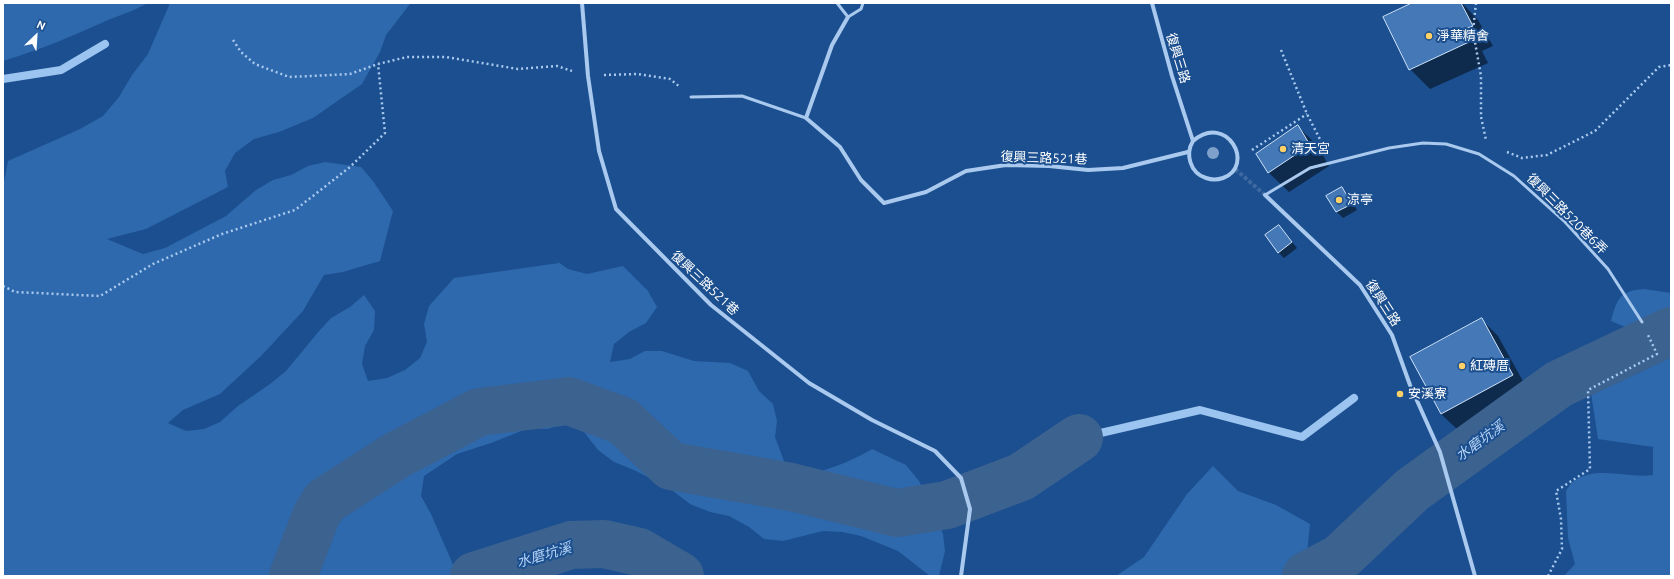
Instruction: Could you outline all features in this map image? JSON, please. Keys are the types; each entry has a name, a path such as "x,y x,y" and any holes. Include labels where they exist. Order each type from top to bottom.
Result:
{"street":[{"name":"復興三路521巷","path":"582,3 588,76 599,151 616,209 711,305 809,383 872,420 935,451 961,478 970,509 961,576"},
{"name":"復興三路","path":"1152,3 1172,76 1193,141"},
{"path":"806,118 832,45 848,17"},
{"name":"復興三路521巷","path":"806,118 840,147 861,180 884,203 926,192 966,171 1006,165 1049,166 1088,170 1123,168 1188,152"},
{"path":"1209,132 1218,132 1226,136 1233,142 1237,151 1238,160 1235,169 1226,177 1219,180 1203,178 1197,173 1189,160 1188,152 1193,141 1200,135 1209,132"},
{"name":"復興三路","path":"1265,195 1360,285 1392,335 1410,386 1440,452 1475,576"}],"lane":[{"path":"837,3 848,17 861,9 863,3"},
{"path":"691,96 742,96 806,118"},
{"name":"復興三路520巷6弄","path":"1265,195 1310,168 1388,148 1423,143 1446,144 1479,154 1514,176 1565,222 1608,269 1642,322"}],"path":[{"path":"1476,3 1473,31 1481,76 1481,117 1486,143 1486,150 1479,154"},
{"path":"233,40 241,52 256,64 289,77 350,74 378,64 407,57 446,57 518,69 557,66 588,76 637,74 670,79 691,96"},
{"path":"1281,50 1307,114 1331,162"},
{"path":"3,286 15,292 100,296 153,264 222,234 295,210 350,167 385,133 378,64"},
{"path":"1500,149 1522,158 1547,155 1595,132 1660,67 1671,65"},
{"path":"1238,160 1307,114"},
{"path":"1548,576 1562,549 1561,519 1556,491 1590,469 1588,390 1657,354 1642,322"}],"shaded area":[{"path":"3,3 148,3 55,43 3,61"},
{"path":"170,3 410,4 386,35 380,52 362,84 313,118 279,132 254,139 235,153 225,171 228,187 146,229 107,239 143,254 165,248 226,216 256,190 273,180 291,175 308,166 325,162 361,167 373,181 393,211 380,261 343,272 324,275 303,311 261,356 220,394 183,410 168,423 186,431 204,429 220,422 238,406 286,371 331,318 350,307 364,295 375,311 374,330 365,346 362,364 368,381 387,378 405,370 420,358 427,342 424,324 429,306 454,278 559,263 546,253 568,269 587,274 623,266 648,291 657,307 646,323 629,332 614,344 610,362 630,359 645,351 662,351 694,361 730,363 748,371 759,391 773,404 777,421 775,437 787,469 800,473 822,471 849,461 872,449 906,465 919,481 943,534 945,551 939,576 930,576 898,551 861,536 842,532 823,531 783,541 764,539 749,527 729,516 710,512 690,504 669,488 634,470 614,462 598,450 584,432 566,424 547,429 529,428 491,443 457,454 424,476 421,496 431,514 458,576 3,576 3,187 8,161 80,129 103,116 119,97 132,75 148,54"},
{"path":"1644,289 1671,293 1671,576 1564,576 1575,564 1568,538 1566,491 1572,483 1583,476 1603,473 1643,476 1653,475 1653,447 1598,439 1591,393 1641,372 1664,360 1668,350 1664,343 1611,321 1617,302 1624,294"},
{"path":"1213,466 1238,491 1276,505 1310,524 1306,563 1302,576 1116,576 1144,557 1187,494"}],"building":[{"name":"淨華精舍","path":"1412,3 1461,3 1473,26 1462,30 1469,42 1409,70 1383,17"},
{"name":"清天宮","path":"1298,125 1310,145 1268,173 1256,154"},
{"name":"涼亭","path":"1342,187 1352,204 1336,212 1326,196"},
{"path":"1279,225 1292,242 1278,253 1265,235"},
{"name":"紅磚厝","path":"1482,318 1513,375 1441,414 1410,357"}],"waterway":[{"path":"3,79 61,70 105,44"},
{"name":"水磨坑溪","path":"1306,576 1340,558 1412,490 1559,384 1671,331"},
{"path":"1079,438 1200,410 1302,437 1354,398"},
{"path":"293,576 316,516 325,501 397,455 479,412 569,401 623,421 671,466 791,487 897,513 947,505 1021,477 1079,438"},
{"name":"水磨坑溪","path":"474,576 571,545 604,544 639,552 680,576"}],"tunnel":[{"path":"1235,169 1265,195"}],"place":[{"name":"淨華精舍","path":"1429,36"},
{"name":"清天宮","path":"1283,149"},
{"name":"涼亭","path":"1339,200"},
{"name":"紅磚厝","path":"1462,366"},
{"name":"安溪寮","path":"1400,394"}]}
